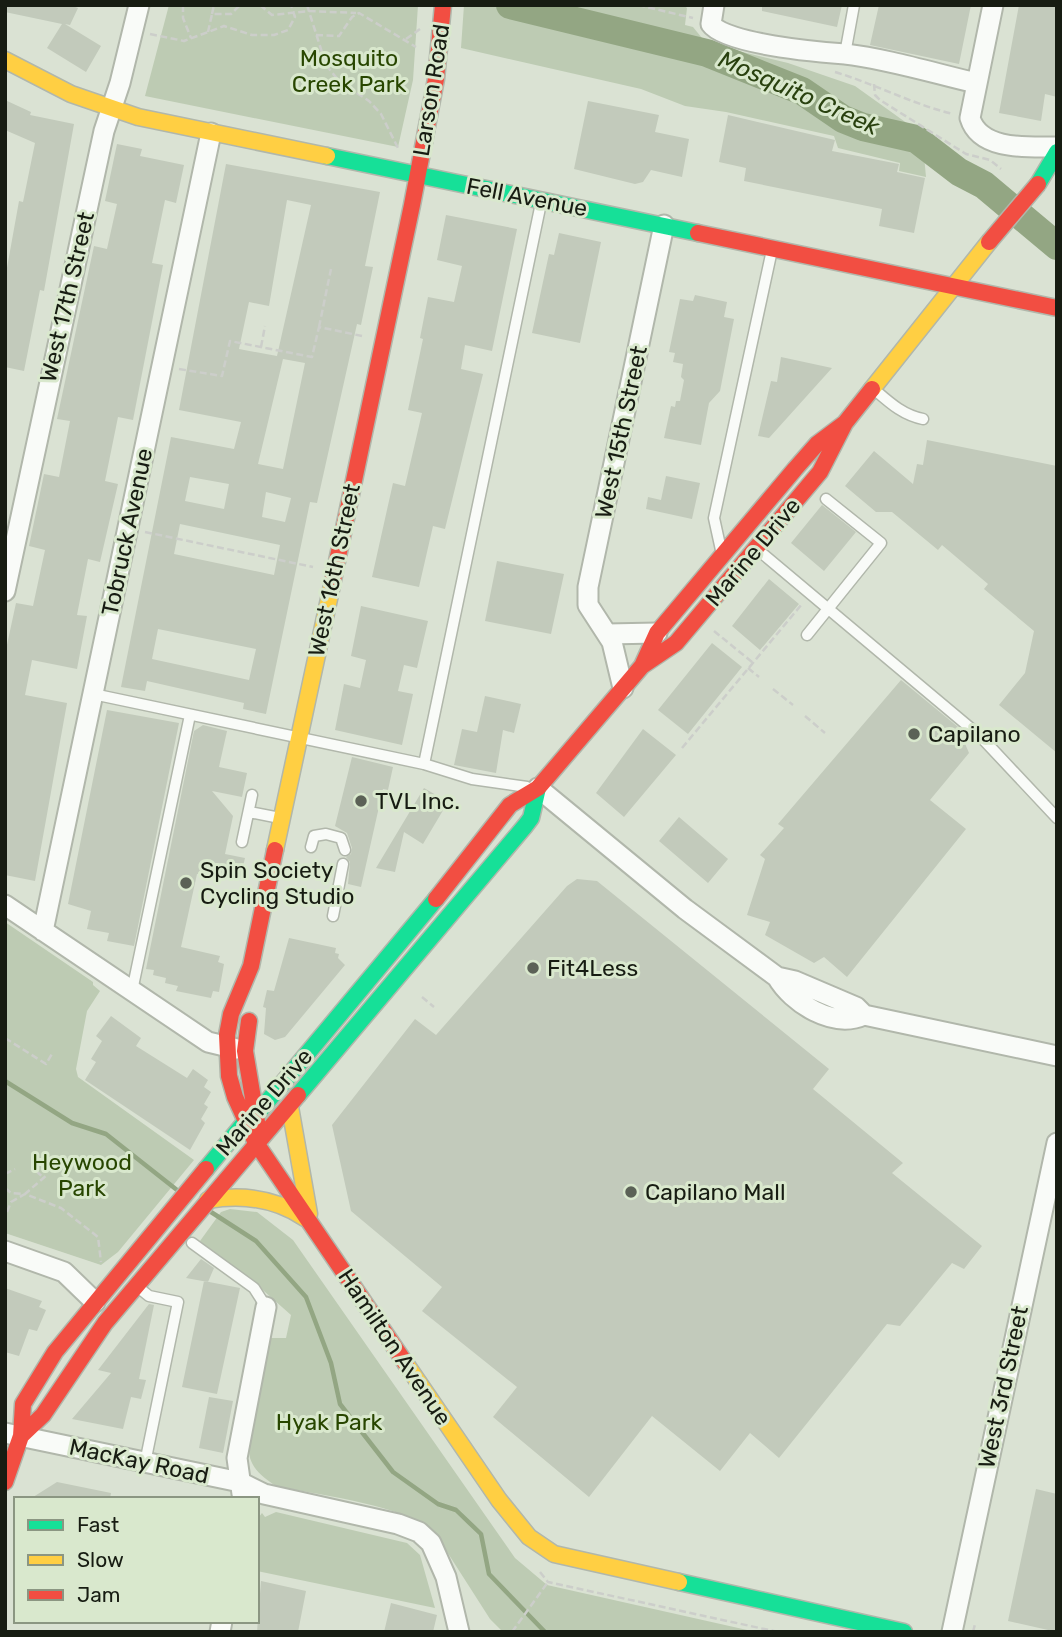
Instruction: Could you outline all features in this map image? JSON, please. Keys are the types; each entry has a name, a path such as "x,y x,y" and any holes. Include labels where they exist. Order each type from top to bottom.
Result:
{"main road":[{"name":"Larson Road","path":"417,175 436,79 443,10"},
{"name":"Fell Avenue","path":"5,60 71,94 111,109 211,133 542,199 772,250 1057,308"},
{"name":"Marine Drive","path":"5,1482 13,1434 23,1404 55,1352 192,1185 400,946 510,805 538,788 642,666 676,643 757,549 820,472 845,423 872,387 1038,184 1057,149"},
{"name":"Marine Drive","path":"1038,184 1057,173"},
{"name":"West 16th Street","path":"256,1143 235,1049 237,992 251,966 417,175"},
{"name":"Marine Drive","path":"642,666 657,633 817,444 845,423"},
{"name":"Marine Drive","path":"13,1434 43,1415 105,1323 525,826 531,818 538,788"},
{"path":"290,1107 311,1223"},
{"name":"Hamilton Avenue","path":"256,1143 499,1500 520,1529 539,1545 566,1556 904,1632"},
{"path":"208,1200 233,1196 267,1200 293,1209 311,1223"}],"street":[{"name":"West 17th Street","path":"5,591 44,401 111,109 139,5"},
{"path":"993,5 970,118 973,128 982,138 1023,147 1057,149"},
{"path":"713,11 715,29 728,35 806,51 845,54 976,83"},
{"name":"Tobruck Avenue","path":"43,931 211,133"},
{"name":"West 15th Street","path":"623,688 615,650 588,605 588,587 664,225"},
{"path":"607,634 657,633"},
{"path":"538,788 685,909 777,977 787,995 821,1013 851,1021 864,1016 1057,1056"},
{"path":"5,905 208,1042 235,1049"},
{"name":"West 3rd Street","path":"952,1632 1052,1189 1057,1143"},
{"path":"5,1251 64,1272 95,1302"},
{"path":"242,1491 237,1458 266,1307"},
{"name":"MacKay Road","path":"13,1434 145,1463 242,1491 409,1527 431,1542 446,1577 459,1632"}],"lane":[{"path":"845,54 854,5"},
{"path":"424,764 542,199"},
{"path":"723,557 714,518 772,250"},
{"path":"872,387 901,411 923,419"},
{"path":"807,635 881,543 826,499"},
{"path":"757,549 980,736 1057,818"},
{"path":"93,694 424,764 482,781 538,788"},
{"path":"132,991 190,715"},
{"path":"243,842 252,795"},
{"path":"248,812 280,818"},
{"path":"311,848 314,836 326,834 341,838 345,850"},
{"path":"333,916 343,864"},
{"path":"192,1243 254,1288 266,1307"},
{"path":"136,1286 149,1296 178,1302 145,1463"}],"path":[{"path":"183,5 183,18 191,38"},
{"path":"208,32 214,5"},
{"path":"212,14 231,14 240,5"},
{"path":"260,5 272,15 309,11 359,13 373,18 384,30 406,39 422,50"},
{"path":"150,34 184,41 224,26 252,35 274,35 288,30 295,17 291,5"},
{"path":"307,5 326,65 339,81 369,100 381,114 399,151"},
{"path":"638,5 685,15"},
{"path":"316,35 339,36 352,17 359,13"},
{"path":"406,39 415,30 423,28"},
{"path":"874,84 875,95 880,100 967,153 990,160 1002,169"},
{"path":"175,368 222,376 230,341 312,357 331,269"},
{"path":"261,347 265,326"},
{"path":"319,327 366,336"},
{"path":"140,531 309,566"},
{"path":"681,748 803,604"},
{"path":"713,631 752,662"},
{"path":"747,667 759,677"},
{"path":"773,689 793,705"},
{"path":"805,716 825,733"},
{"path":"422,997 434,1007"},
{"path":"5,1038 46,1064 54,1052"},
{"path":"5,1174 15,1169"},
{"path":"36,1171 44,1178"},
{"path":"7,1212 11,1202 48,1174"},
{"path":"5,1188 12,1193 25,1194 61,1208 91,1229 98,1238 100,1269"},
{"path":"539,1570 548,1581 778,1632"},
{"path":"512,1632 548,1581"},
{"path":"972,1632 975,1624"}],"green space":[{"name":"Mosquito Creek Park","path":"169,5 418,5 413,80 398,147 145,96"},
{"path":"464,5 684,5 687,8 685,25 693,27 706,43 788,63 855,86 922,134 926,177 899,171 900,163 838,148 834,136 726,112 685,106 641,89 461,48"},
{"name":"Heywood Park","path":"5,922 93,982 100,991 87,1011 76,1069 78,1077 194,1160 118,1252 101,1265 5,1233"},
{"name":"Hyak Park","path":"230,1209 257,1212 293,1240 515,1558 547,1585 756,1632 503,1632 490,1619 435,1533 422,1523 383,1508 276,1486 264,1477 254,1467 250,1458 250,1434 270,1338 286,1338 291,1315 248,1277 208,1251 200,1241 221,1212"},
{"path":"276,1512 407,1543 420,1555 435,1608 259,1571 259,1517 262,1513 265,1517"}],"building":[{"path":"5,5 70,5 78,8 70,25 65,24 101,46 86,72 47,48 62,24 5,12"},
{"path":"762,5 842,5 837,27 762,11"},
{"path":"879,5 971,5 959,64 870,45"},
{"path":"1019,5 1057,5 1057,97 1045,94 1041,121 999,113"},
{"path":"5,100 31,112 30,115 74,124 44,291 40,290 24,371 5,367 5,279 19,201 23,202 35,143 5,130"},
{"path":"588,101 659,115 655,132 689,139 682,177 651,170 643,182 635,184 574,169"},
{"path":"728,115 835,140 832,151 899,164 897,172 925,178 914,233 879,226 882,209 744,181 746,168 719,162"},
{"path":"117,144 142,149 140,156 184,165 176,203 165,200 152,263 163,265 133,420 118,417 105,481 118,484 100,562 88,559 77,615 87,616 77,669 32,660 25,695 67,703 35,881 5,875 5,654 16,603 33,606 45,550 29,546 44,474 59,477 70,421 57,419 94,246 107,249 117,204 105,201"},
{"path":"226,164 380,192 365,266 373,267 361,325 357,324 317,503 310,502 266,714 243,709 244,703 147,681 145,691 121,687 171,437 234,449 241,422 179,410","holes":["287,200 311,205 277,356 239,349 249,302 269,306","283,359 305,363 283,469 258,464","190,477 229,484 224,509 185,501","266,492 291,498 285,522 262,517","180,524 280,545 274,575 174,554","158,629 256,649 249,680 152,659"]},
{"path":"446,215 517,229 492,351 465,345 461,369 483,374 445,529 433,526 419,587 372,577 393,483 405,486 422,413 408,410 423,339 420,338 428,297 454,302 462,266 437,260"},
{"path":"559,233 601,242 580,343 532,333 549,254 554,255"},
{"path":"695,295 727,302 724,317 734,319 720,391 709,403 701,445 664,438 671,406 675,407 676,401 680,401 684,380 681,377 683,364 673,362 675,353 669,352 680,299 693,301"},
{"path":"781,357 832,368 769,438 758,436 771,381 777,382"},
{"path":"927,440 1057,466 1057,753 999,705 1025,673 1034,631 984,589 988,584 942,545 938,550 892,512 876,512 845,486 874,451 913,484 917,464 923,465"},
{"path":"666,476 700,483 692,519 646,509 648,497 661,500"},
{"path":"822,505 856,532 824,571 791,543"},
{"path":"497,561 564,574 551,634 485,621"},
{"path":"769,579 799,604 760,650 732,626"},
{"path":"361,606 428,621 417,668 404,665 398,691 413,694 402,745 335,730 344,684 360,688 366,660 351,656"},
{"path":"712,643 742,667 688,734 658,710"},
{"path":"901,680 958,727 969,753 930,800 966,829 847,977 824,957 814,963 765,935 770,922 747,915 765,859 760,855 784,828 778,824"},
{"path":"485,696 521,704 514,733 503,730 496,773 454,765 462,729 477,732"},
{"path":"107,710 179,723 134,946 107,941 109,933 87,929 91,911 68,904"},
{"path":"203,725 227,731 219,767 247,773 242,797 212,791 233,816 225,854 245,858 240,879 197,874 181,947 220,956 218,962 224,964 219,992 213,991 211,998 176,991 178,986 165,983 166,978 153,975 154,970 146,969 194,731"},
{"path":"643,729 676,755 624,817 596,793"},
{"name":"TVL Inc.","path":"352,757 393,767 388,790 383,789 361,887 348,884 350,862 346,857 351,854 352,848 347,833 335,826"},
{"path":"424,788 448,802 423,844 404,832 395,872 376,868"},
{"path":"679,817 728,859 708,883 659,841"},
{"name":"Capilano Mall","path":"577,879 597,881 829,1069 813,1089 903,1163 892,1173 982,1246 964,1269 952,1263 900,1326 887,1324 779,1458 750,1433 720,1471 652,1416 589,1497 493,1417 517,1387 422,1311 442,1287 351,1211 332,1125 415,1019 436,1035 567,886"},
{"path":"289,938 336,948 335,953 339,954 338,958 345,965 285,1037 275,1040 264,1034 266,1008 263,1007 267,990 274,991"},
{"path":"111,1016 141,1038 136,1046 187,1078 193,1069 208,1080 204,1087 211,1092 204,1104 208,1107 201,1119 205,1123 190,1150 85,1080 96,1062 91,1059 102,1041 96,1036"},
{"path":"201,1259 214,1268 208,1282 186,1278"},
{"path":"204,1281 240,1288 217,1394 182,1387"},
{"path":"5,1288 42,1301 39,1307 46,1310 37,1331 29,1329 19,1356 5,1352"},
{"path":"149,1304 154,1305 139,1379 146,1380 141,1399 131,1397 123,1429 72,1419 111,1373 98,1370"},
{"path":"209,1397 233,1401 223,1453 199,1448"},
{"path":"57,1482 111,1493 110,1497 33,1497"},
{"path":"1036,1489 1057,1494 1057,1632 1008,1621"},
{"path":"261,1581 306,1591 298,1632 257,1632"},
{"path":"391,1603 437,1615 433,1632 384,1632"}],"waterway":[{"name":"Mosquito Creek","path":"510,5 707,53 802,91 843,119 863,127 916,139 959,172 984,185 1057,246"},
{"path":"5,1081 72,1123 106,1134 177,1190"},
{"path":"211,1212 256,1241 306,1297 331,1363 340,1404 393,1472 438,1504 456,1510 481,1534 489,1574 545,1632"}],"traffic: fast":[{"path":"1038,184 1057,152"},
{"path":"327,156 698,233"},
{"path":"298,1095 525,826 531,818 538,788"},
{"path":"206,1169 245,1122 257,1114 436,899"},
{"path":"679,1582 904,1632"}],"traffic: slow":[{"path":"5,60 71,94 138,117 327,156"},
{"path":"872,389 989,242"},
{"path":"275,850 332,585"},
{"path":"290,1107 309,1214"},
{"path":"208,1200 234,1197 258,1199 282,1206 305,1218"},
{"path":"406,1364 499,1500 529,1537 554,1554 679,1582"}],"traffic: jam":[{"path":"332,585 412,205 436,79 443,5"},
{"path":"989,242 1038,184"},
{"path":"698,233 1057,308"},
{"path":"642,666 676,643 820,472 845,423 872,389"},
{"path":"436,899 510,805 538,788 642,666 657,633 795,469 817,444 845,423"},
{"path":"275,850 251,966 231,1014 227,1035 229,1076 235,1097 256,1143 406,1364"},
{"path":"249,1021 245,1051 257,1122"},
{"path":"5,1482 21,1436 43,1415 105,1323 298,1095"},
{"path":"21,1436 23,1404 55,1352 206,1169"}],"place":[{"name":"Capilano","path":"914,734"},
{"name":"TVL Inc.","path":"361,801"},
{"name":"Spin Society Cycling Studio","path":"186,883"},
{"name":"Fit4Less","path":"533,968"},
{"name":"Capilano Mall","path":"631,1192"}]}
